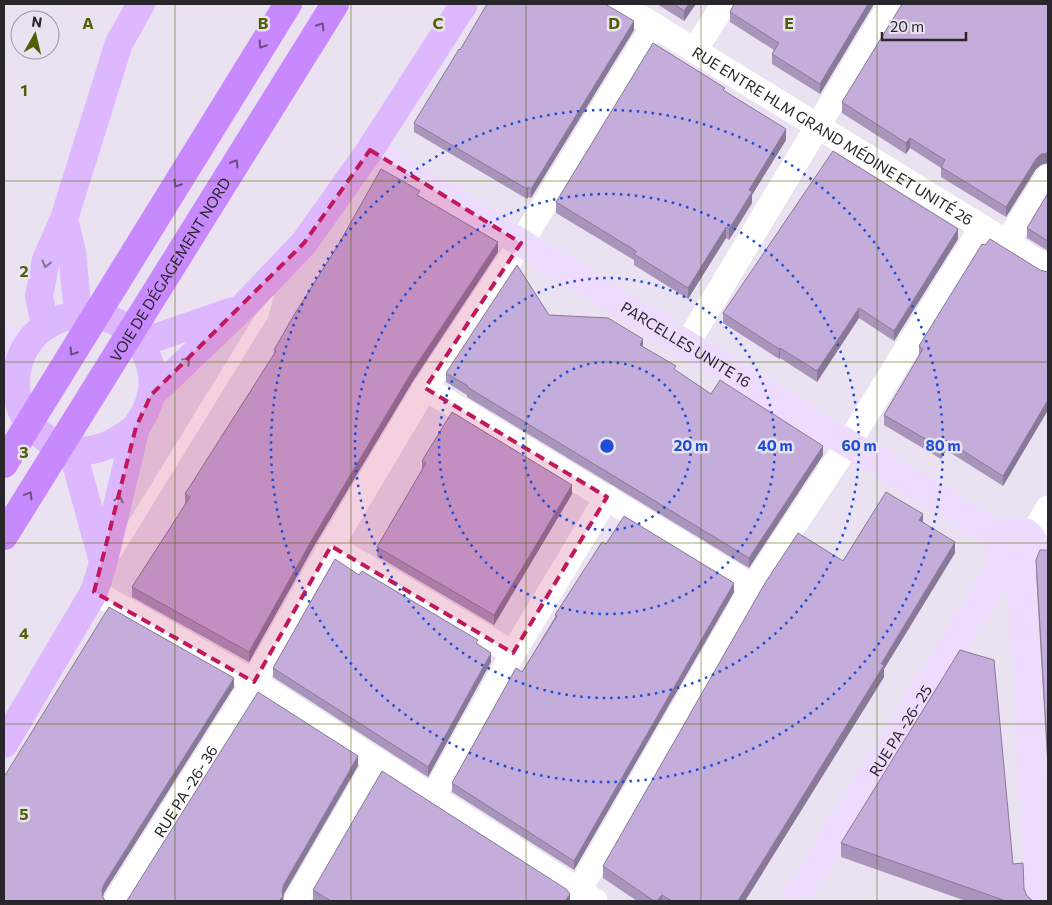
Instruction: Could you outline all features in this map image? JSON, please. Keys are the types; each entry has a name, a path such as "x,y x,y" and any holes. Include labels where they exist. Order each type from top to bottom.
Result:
{"highway":[{"path":"4,464 288,4"},
{"name":"VOIE DE DÉGAGEMENT NORD","path":"4,536 335,4"}],"main road":[{"path":"38,332 39,296 46,260 64,219 119,42 141,4"},
{"path":"152,395 242,308 304,244 370,150 464,4"},
{"path":"64,219 72,252 78,314"},
{"path":"140,343 242,308"},
{"path":"78,314 96,315 114,321 128,330 140,343 149,360 153,377 152,395 146,412 136,427 123,438 107,446 89,450 72,450 55,444 40,434 27,421 10,395 22,353 38,332 61,318 78,314"},
{"path":"4,744 98,579 136,427"},
{"path":"4,441 40,434"},
{"path":"72,450 98,579"}],"street":[{"name":"RUE ENTRE HLM GRAND MÉDINE ET UNITÉ 26","path":"619,4 1048,268"},
{"path":"695,50 724,4"},
{"path":"686,344 891,4"},
{"name":"RUE PA -26- 36","path":"116,901 254,682 425,388 521,243 654,25"},
{"name":"PARCELLES UNITE 16","path":"370,150 848,444 1024,549"},
{"path":"1007,242 1048,177"},
{"path":"98,579 588,898 753,587 848,444 982,227"},
{"path":"4,341 38,332"},
{"path":"425,388 753,587"},
{"path":"433,797 513,653 607,497"},
{"path":"1040,901 1024,549 1048,508"},
{"path":"332,546 513,653"},
{"name":"RUE PA -26- 25","path":"794,901 1024,549"},
{"path":"296,901 377,761"}],"lane":[{"path":"98,579 263,314 273,276"}],"highlighted area":[{"path":"370,150 521,243 425,388 607,497 513,653 331,546 254,682 94,592 136,427 151,395 304,243"}],"building":[{"path":"487,4 605,4 634,21 531,189 528,187 527,189 414,123"},
{"path":"674,4 689,4 684,11"},
{"path":"734,4 868,4 820,84 772,54 779,43 730,12"},
{"path":"902,4 1048,4 1048,153 1041,154 1036,159 1006,207 941,167 945,160 910,138 906,143 842,102"},
{"path":"653,43 786,129 749,190 752,192 729,229 726,227 688,288 634,254 636,251 556,202"},
{"path":"833,151 958,229 894,331 859,308 817,371 723,313"},
{"path":"381,169 420,191 417,195 498,242 413,370 314,536 249,652 132,587 190,497 185,494 276,351 274,350 294,315 337,247"},
{"path":"1048,193 1048,241 1027,228"},
{"path":"990,239 1040,270 1048,272 1048,400 1003,476 946,440 941,448 884,415 923,349 919,346 982,244 985,245"},
{"path":"517,265 549,315 608,318 643,339 640,345 676,366 674,369 711,394 720,380 823,446 749,558 446,373"},
{"path":"452,412 572,485 494,615 377,547 426,463 422,461"},
{"path":"886,492 923,514 919,520 955,542 881,664 884,665 738,901 672,901 662,895 657,901 654,901 603,866 765,583 798,533 843,561"},
{"path":"624,516 734,583 574,861 452,783 516,668 522,672 557,616 555,615 602,542 606,544"},
{"path":"1040,550 1048,550 1048,762 1036,560"},
{"path":"335,559 359,575 362,571 478,640 476,643 491,653 428,767 273,668"},
{"path":"109,607 234,678 104,884 102,890 103,898 106,901 4,901 4,777"},
{"path":"960,650 994,660 1013,864 1023,863 1024,889 1027,896 1033,901 1006,901 841,843"},
{"path":"258,692 358,756 284,884 283,896 279,901 126,901 128,899"},
{"path":"382,771 566,889 570,894 565,901 331,901 313,890"}]}
